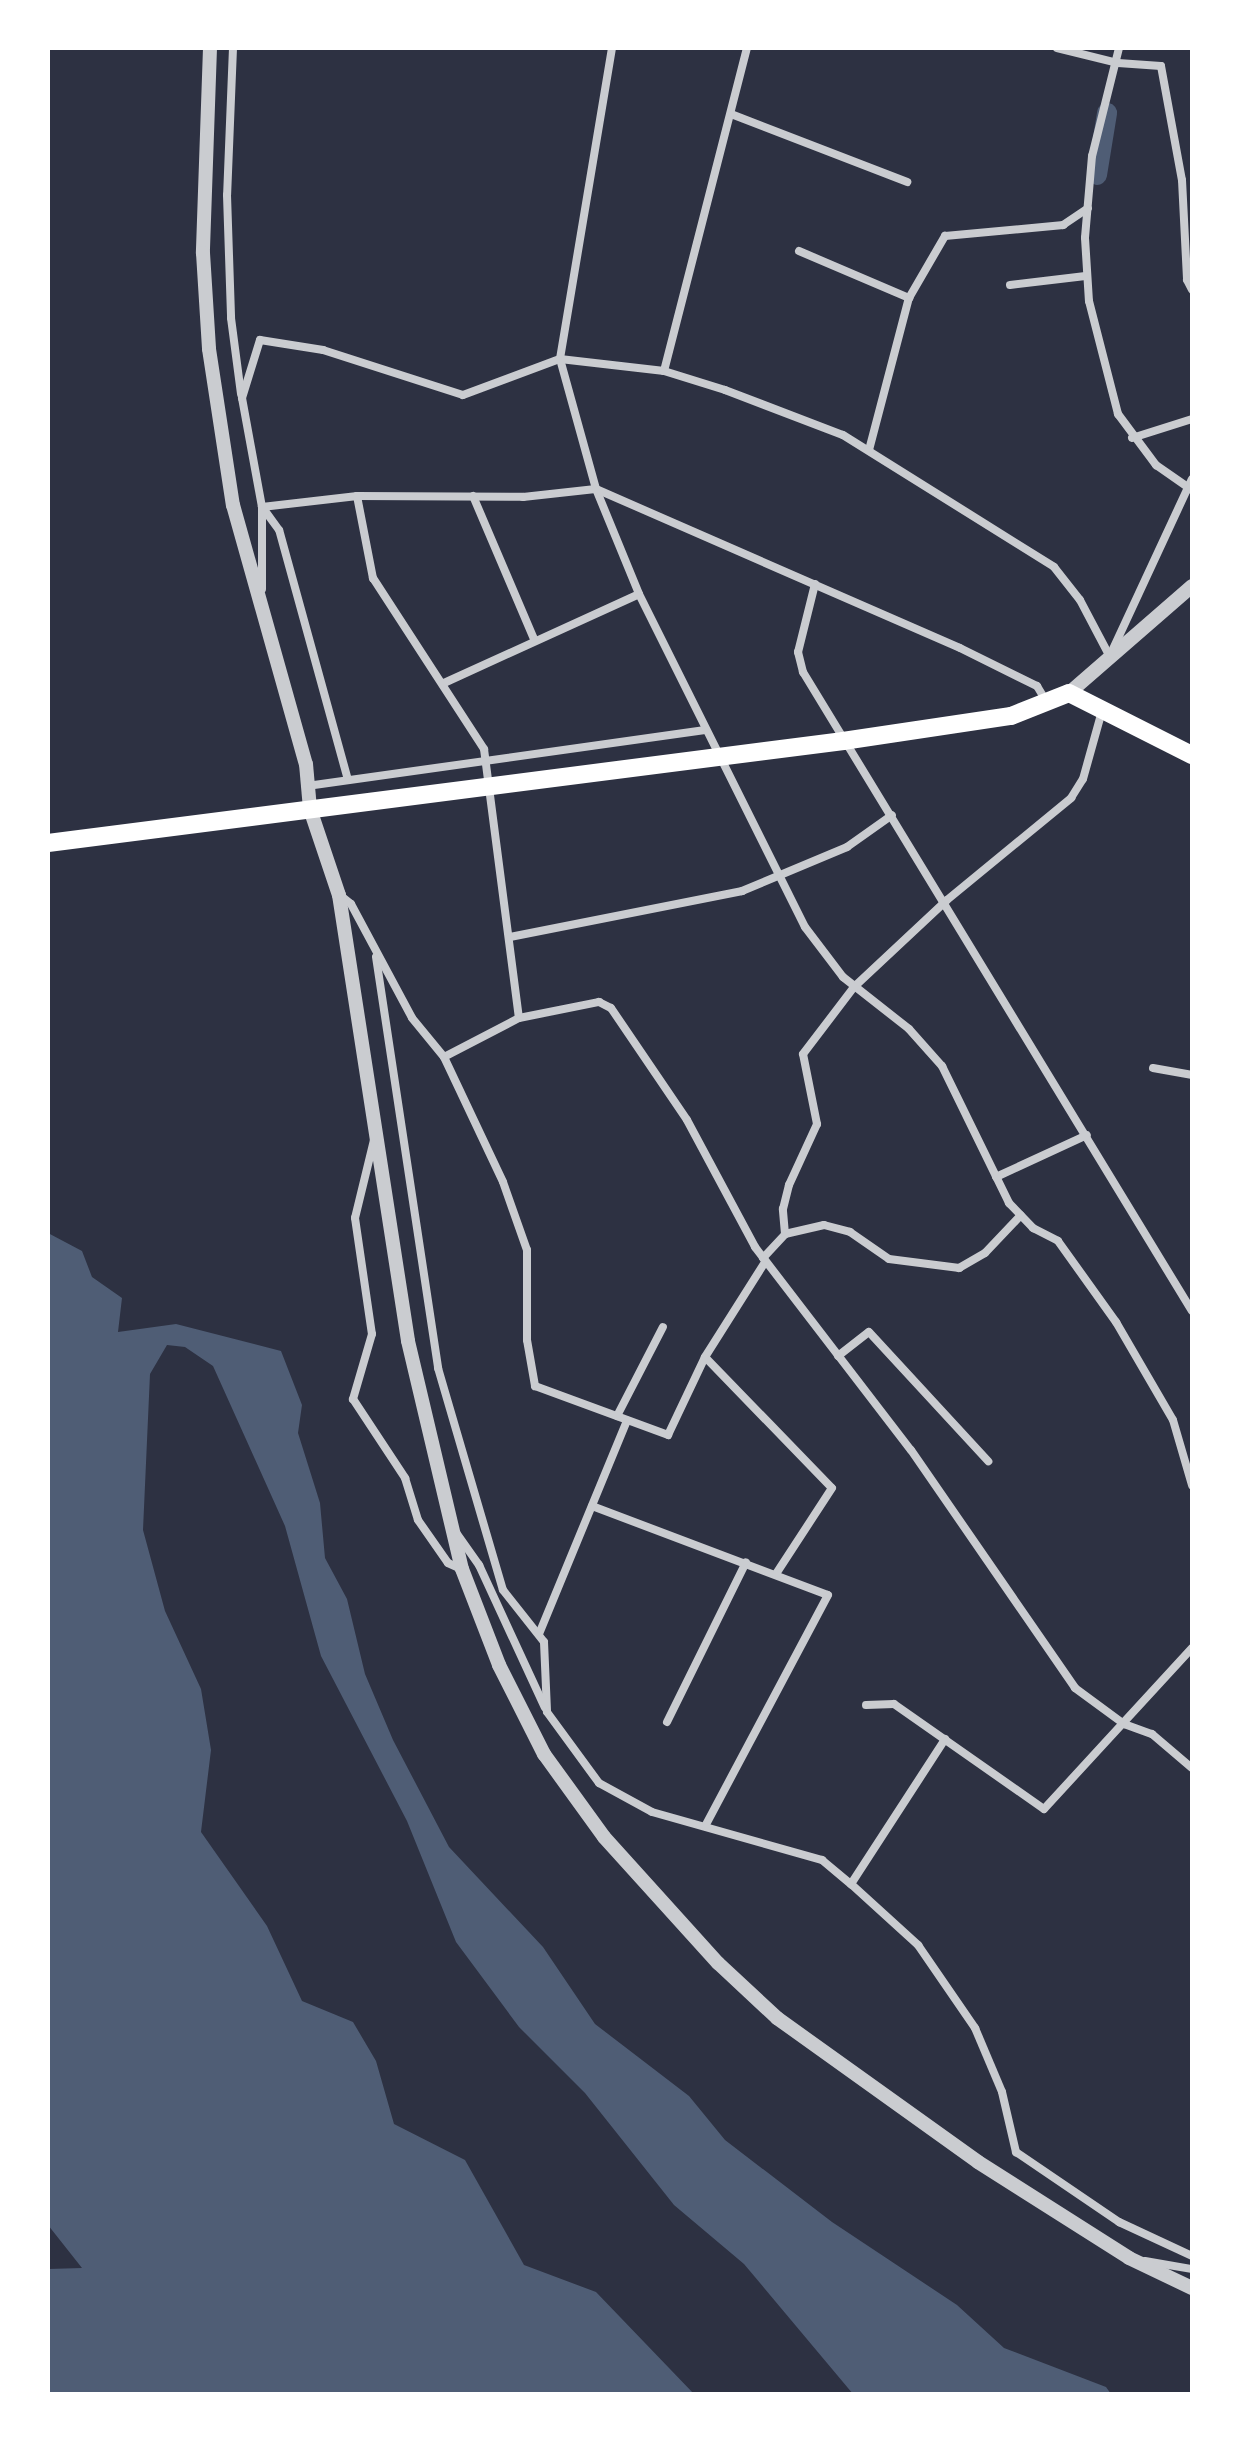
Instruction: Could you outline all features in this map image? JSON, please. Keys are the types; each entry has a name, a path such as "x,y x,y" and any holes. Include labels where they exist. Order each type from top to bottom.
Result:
{"main road":[{"path":"48,843 843,741 1046,706 1069,693 1192,755"}],"street":[{"path":"210,48 203,253 209,349 233,505 262,604 310,809 339,895 408,1341 462,1569 499,1665 544,1754 636,1877 718,1963 853,2077 1129,2258 1192,2288"},
{"path":"233,48 227,195 231,318 262,507 262,604"},
{"path":"612,48 560,359 596,489 639,594 805,927 854,987 909,1029 942,1066 996,1177 1021,1215 1058,1241 1116,1322 1173,1420 1192,1485"},
{"path":"664,371 747,48"},
{"path":"1057,48 1118,63 1161,66 1182,180 1187,280 1192,290"},
{"path":"1110,657 1190,485 1156,465 1132,438 1100,356 1085,276 1088,208 1098,124 1118,63 1119,48"},
{"path":"731,114 907,182"},
{"path":"869,450 909,298 945,236 1063,225 1088,208"},
{"path":"799,251 909,298"},
{"path":"1010,285 1085,276"},
{"path":"242,398 260,340 323,350 463,395 560,359 664,371 843,435 1054,567 1080,600 1110,657"},
{"path":"1132,438 1192,419"},
{"path":"262,507 357,496 473,496 596,489 815,584 1037,686 1046,706"},
{"path":"357,496 373,578 484,749 519,1018"},
{"path":"473,496 534,639"},
{"path":"262,507 279,530 348,780"},
{"path":"815,584 799,662 843,741 947,900 1192,1311"},
{"path":"1069,693 1192,586"},
{"path":"444,683 534,639 639,594"},
{"path":"785,1234 783,1209 789,1185 817,1124 803,1054 854,987 947,900 1071,798 1088,765 1103,710"},
{"path":"307,786 705,730"},
{"path":"510,937 742,891 780,878 847,847 892,815"},
{"path":"339,895 351,904 376,957 412,1018 444,1057 503,1182 527,1250 527,1340 535,1386 668,1435 705,1357 764,1260 785,1234 804,1227 841,1227 889,1259 959,1268 985,1253 1021,1215"},
{"path":"376,957 438,1368 503,1590"},
{"path":"444,1057 519,1018 599,1002 611,1008 687,1120 764,1260 997,1570 1075,1688 1124,1724 1152,1734 1192,1768"},
{"path":"1153,1068 1192,1075"},
{"path":"376,1132 355,1218 372,1334 353,1399 405,1478 418,1520 448,1563 462,1569"},
{"path":"996,1177 1087,1135"},
{"path":"617,1416 663,1327"},
{"path":"838,1356 869,1332 988,1461"},
{"path":"705,1357 832,1488 776,1574"},
{"path":"539,1634 627,1420"},
{"path":"592,1506 828,1595 705,1826"},
{"path":"452,1528 544,1642 547,1712"},
{"path":"667,1722 746,1562"},
{"path":"479,1565 547,1712 599,1783 652,1812 822,1860 918,1945 975,2028 1002,2092 1016,2152 1119,2222 1192,2256"},
{"path":"866,1705 894,1704 1044,1809 1192,1648"},
{"path":"851,1884 945,1739"},
{"path":"1129,2258 1192,2269"}],"water":[{"path":"48,1233 82,1251 92,1277 122,1298 118,1332 176,1324 281,1351 302,1405 298,1433 320,1503 325,1558 347,1599 365,1674 393,1740 449,1847 543,1947 595,2024 689,2096 725,2140 832,2222 957,2305 1004,2348 1106,2387 1111,2394 853,2394 744,2264 674,2205 585,2093 519,2027 456,1942 407,1821 321,1656 285,1526 213,1366 185,1347 167,1345 150,1374 143,1530 165,1611 201,1689 211,1750 201,1832 267,1926 302,2001 353,2022 376,2061 394,2124 465,2160 524,2265 596,2292 694,2394 48,2394 48,2269 82,2268 48,2225"}],"waterway":[{"path":"1097,175 1107,113"}]}
